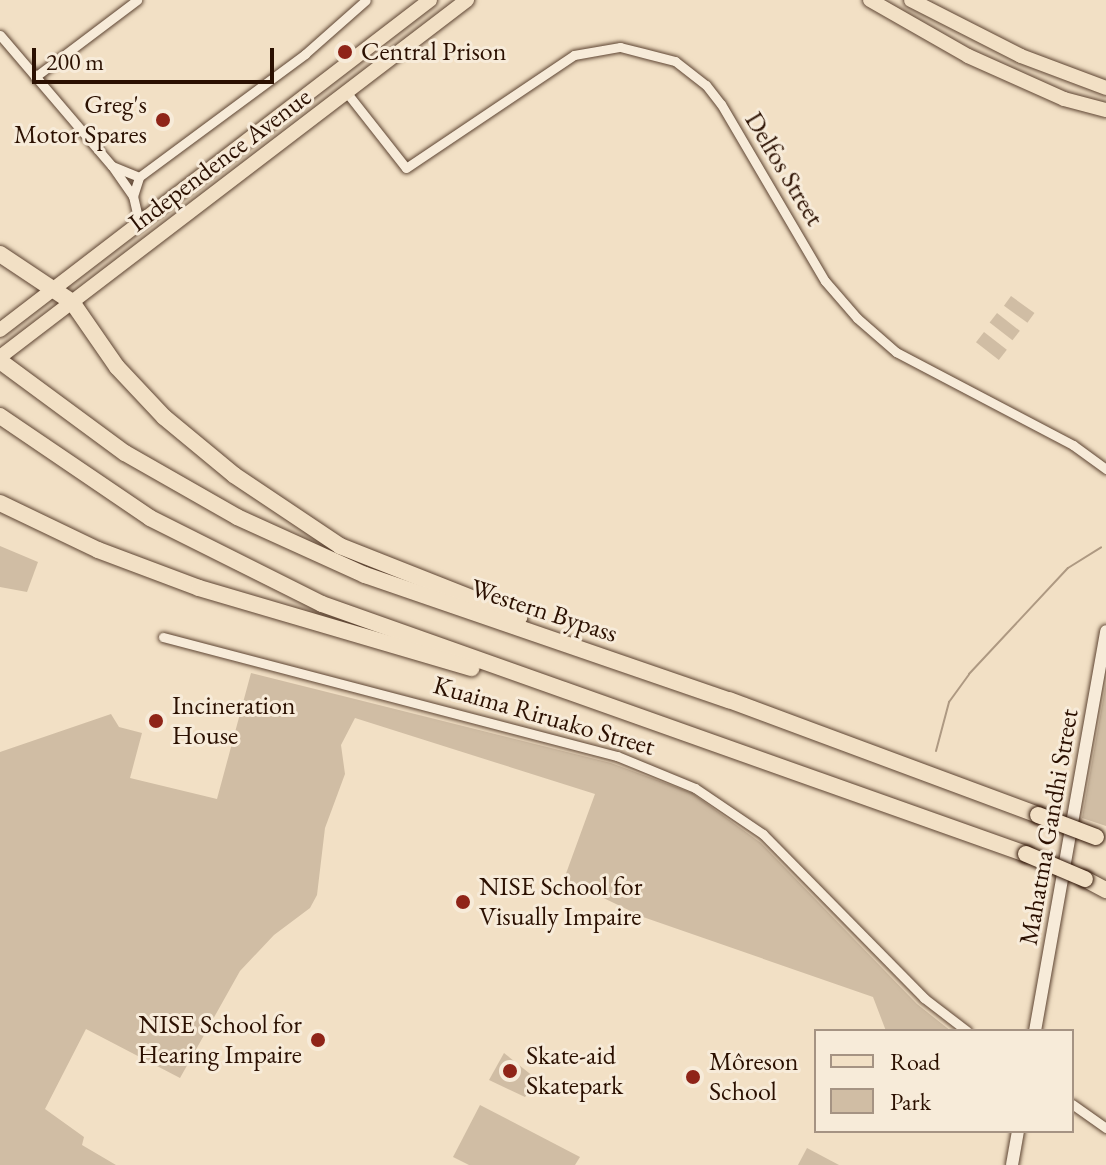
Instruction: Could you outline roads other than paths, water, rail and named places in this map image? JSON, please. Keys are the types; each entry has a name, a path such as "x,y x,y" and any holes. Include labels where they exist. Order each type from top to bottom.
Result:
{"highway":[{"path":"0,254 56,287 72,302 117,367 164,417 274,503 340,546 570,637 593,652"},
{"name":"Western Bypass","path":"0,359 125,453 237,517 365,575 593,652 1101,838"},
{"path":"0,416 150,518 266,579 569,695 1026,854 1106,890"},
{"path":"0,503 98,550 199,588 569,695"}],"main road":[{"name":"Independence Avenue","path":"0,330 428,0"},
{"name":"Independence Avenue","path":"0,359 467,0"},
{"path":"441,21 476,0"},
{"path":"862,0 874,3 968,56 1106,117"},
{"path":"911,0 1008,51 1106,88"},
{"path":"1064,99 1106,110"}],"street":[{"path":"35,77 137,0"},
{"path":"133,196 139,177 305,54 366,0"},
{"path":"0,35 112,166 133,196 139,223"},
{"name":"Delfos Street","path":"347,93 406,168 574,55 620,47 675,61 706,85 721,104 825,281 857,318 896,352 1073,445 1106,469"},
{"path":"112,166 139,177"},
{"name":"Mahatma Gandhi Street","path":"1035,1029 1106,631"},
{"name":"Kuaima Riruako Street","path":"163,637 617,756 695,788 763,834 924,998 964,1029"},
{"path":"1074,1105 1106,1128"},
{"path":"1012,1165 1018,1133"}],"waterway":[{"path":"936,751 949,702 969,674 1068,568 1101,547"}],"place":[{"name":"Central Prison","path":"345,52"},
{"name":"Greg's Motor Spares","path":"163,120"},
{"name":"Incineration House","path":"156,721"},
{"name":"NISE School for Visually Impaire","path":"463,902"},
{"name":"NISE School for Hearing Impaire","path":"318,1040"},
{"name":"Skate-aid Skatepark","path":"510,1071"},
{"name":"Môreson School","path":"693,1077"}]}
